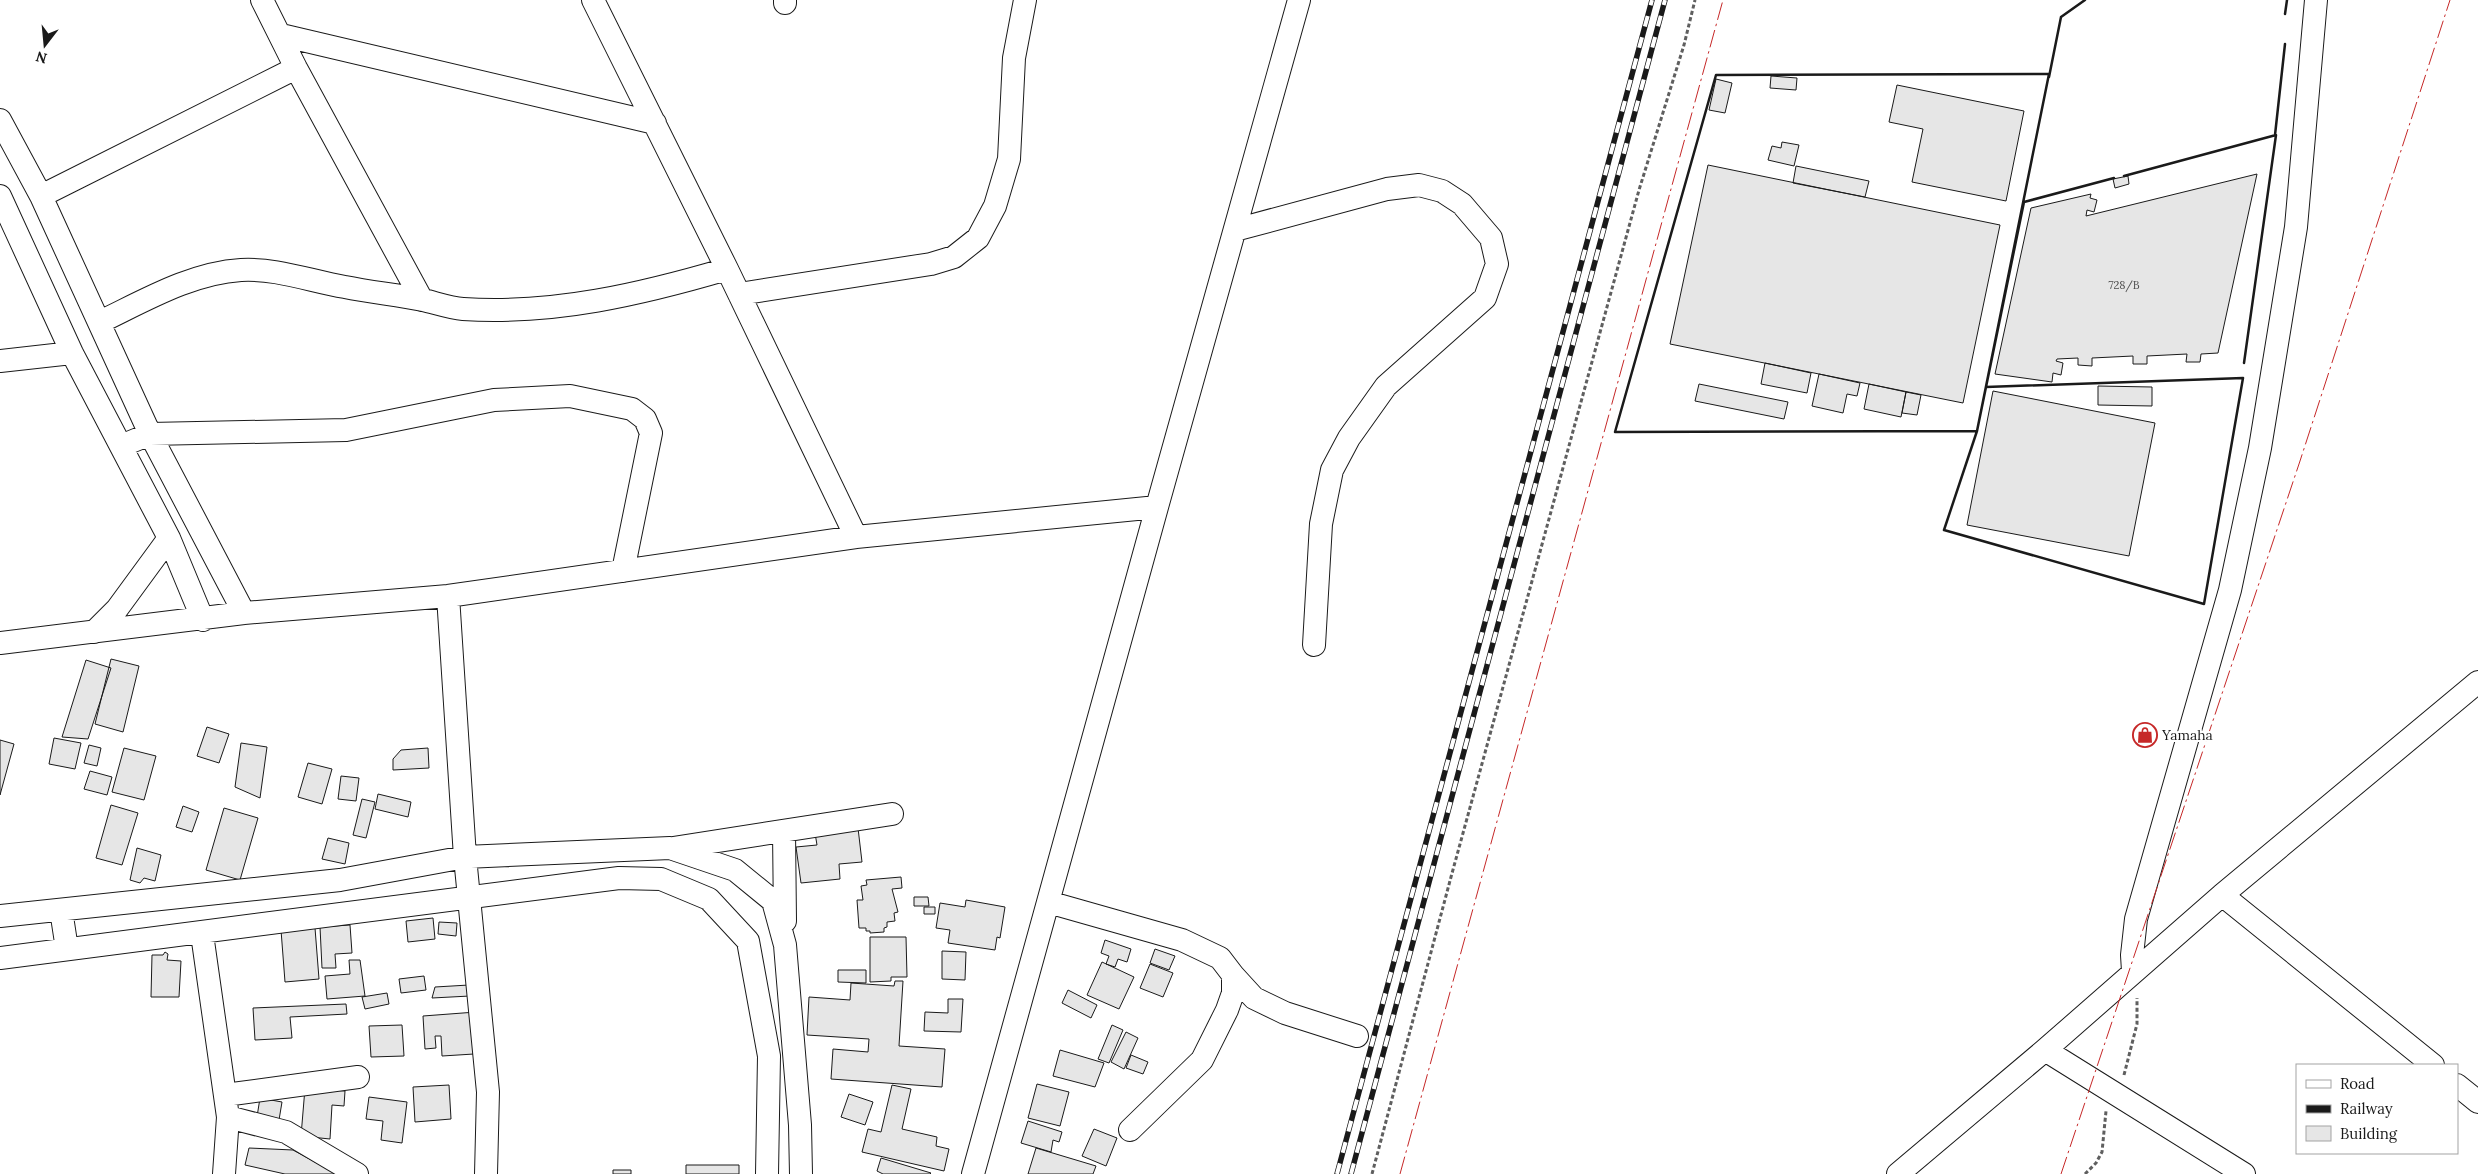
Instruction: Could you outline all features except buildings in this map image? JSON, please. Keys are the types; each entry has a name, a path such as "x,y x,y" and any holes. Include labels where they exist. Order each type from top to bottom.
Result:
{"street":[{"path":"262,0 296,68 422,300"},
{"path":"593,0 727,269 856,537"},
{"path":"739,294 931,264 954,257 978,238 995,206 1009,159 1014,58 1025,0"},
{"path":"973,1174 1157,507 1300,0"},
{"path":"2134,971 2132,955 2136,919 2230,590 2260,448 2296,227 2316,0"},
{"path":"281,35 655,123"},
{"path":"42,196 296,68"},
{"path":"0,120 42,196 150,434 244,613"},
{"path":"1235,230 1386,189 1419,185 1442,191 1462,204 1491,238 1497,264 1485,298 1386,386 1348,438 1332,470 1321,524 1314,645"},
{"path":"0,196 72,353 169,538 203,620"},
{"path":"100,322 170,288 204,277 239,270 268,270 345,288 422,300 462,309 532,309 659,289 727,269"},
{"path":"0,361 72,353"},
{"path":"121,446 150,434 346,430 494,400 570,396 632,409 645,419 651,433 623,571"},
{"path":"0,643 203,620 244,613 448,596 856,537 1157,507"},
{"path":"94,632 117,610 169,538"},
{"path":"448,596 465,857 488,1092 486,1174"},
{"path":"1906,1172 2222,895 2475,692"},
{"path":"0,916 340,880 465,857 670,848 892,814"},
{"path":"784,831 785,945 800,1125 800,1174"},
{"path":"670,848 735,870 773,901 785,945"},
{"path":"0,958 202,934 619,878 660,879 709,899 748,941 769,1056 767,1174"},
{"path":"2222,895 2432,1064"},
{"path":"1048,902 1182,940 1220,958 1233,976 1254,998 1285,1013 1357,1036"},
{"path":"61,910 67,950"},
{"path":"202,934 227,1106 224,1174"},
{"path":"1130,1130 1202,1060 1227,1010 1233,993 1233,976"},
{"path":"2045,1050 2244,1174"},
{"path":"769,1056 794,1055"},
{"path":"227,1106 358,1077"},
{"path":"2458,1086 2478,1102"},
{"path":"227,1106 286,1132 357,1174"}],"path":[{"path":"1372,1174 1451,877 1621,257 1684,45 1695,0"},
{"path":"2085,1174 2102,1152 2113,1092 2134,1044 2137,1024 2137,988 2134,971"}],"railway":[{"path":"1337,1174 1652,0"},
{"path":"1351,1174 1665,0"}],"wall":[{"path":"2049,77 2061,17 2085,0"},
{"path":"2285,14 2287,0"},
{"path":"2275,135 2285,44"},
{"path":"2049,74 1977,431 1615,432 1716,75 2049,74"},
{"path":"2124,176 2276,135 2244,363"},
{"path":"1986,387 1977,431 1944,530 2204,604 2243,378 1986,387 2024,202 2114,178"}],"power":[{"path":"1400,1174 1723,0"},
{"path":"2061,1174 2300,461 2450,0"}],"place":[{"name":"Yamaha","path":"2145,735"}]}
